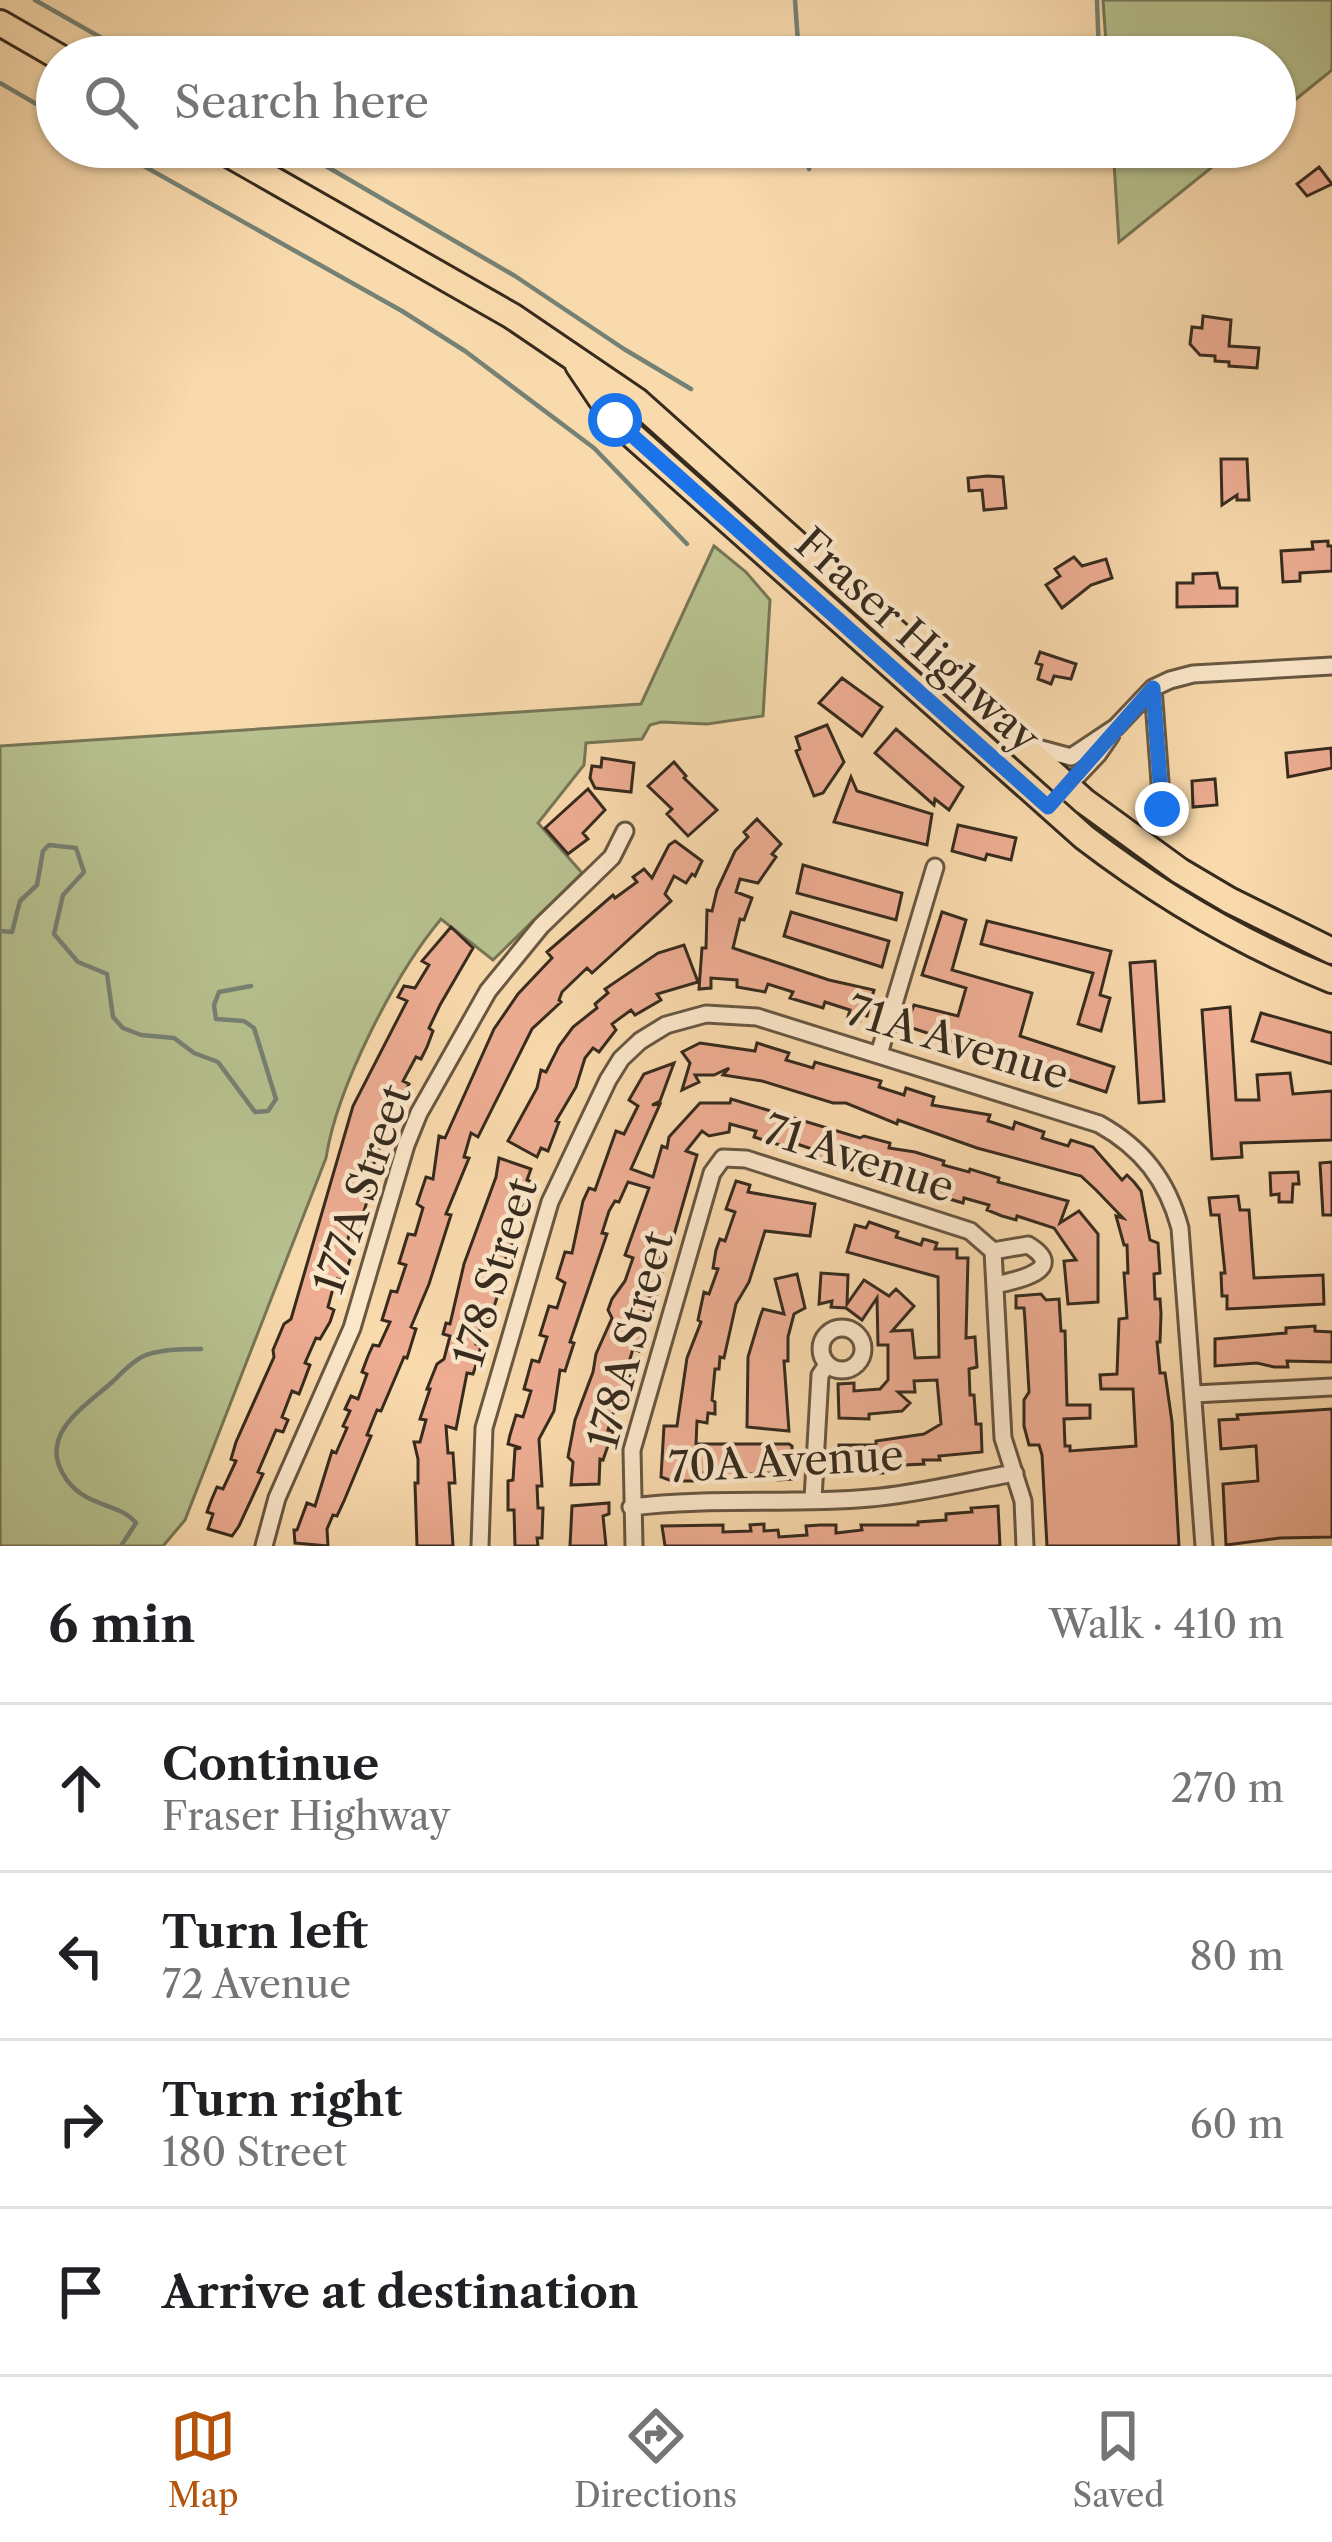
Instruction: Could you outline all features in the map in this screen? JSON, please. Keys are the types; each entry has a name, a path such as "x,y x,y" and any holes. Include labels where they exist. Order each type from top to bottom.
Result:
{"main road":[{"path":"0,23 36,44"},
{"name":"Fraser Highway","path":"252,168 555,343 637,401 1068,786 1180,871 1229,901 1332,951"},
{"name":"Fraser Highway","path":"555,343 577,362 615,420 1048,807 1137,878 1201,919 1332,980"}],"street":[{"path":"1048,807 1153,688 1192,674 1332,666"},
{"path":"1153,688 1162,809"},
{"path":"1021,742 1071,757 1116,727"},
{"name":"177A Street","path":"264,1546 277,1498 352,1328 419,1112 488,991 542,926 612,857 625,831"},
{"path":"879,1054 935,867"},
{"name":"71A Avenue","path":"640,1040 686,1017 729,1012 758,1017 1099,1124 1123,1137 1143,1155 1168,1192 1180,1228 1204,1546"},
{"name":"178 Street","path":"480,1546 484,1429 550,1202 608,1080 640,1040"},
{"name":"71 Avenue","path":"723,1157 746,1159 970,1231 993,1251 1028,1245 1037,1250 1042,1260 1039,1271 1030,1278 995,1285"},
{"name":"178A Street","path":"634,1546 630,1476 636,1435 712,1173 723,1157"},
{"path":"993,1251 1003,1438 1023,1501 1025,1546"},
{"path":"813,1499 820,1375 827,1364"},
{"path":"1194,1394 1332,1387"},
{"name":"70A Avenue","path":"631,1507 875,1498 1016,1473"}],"green space":[{"path":"1103,0 1332,0 1332,70 1296,99 1296,36 1106,36"},
{"path":"1114,168 1211,168 1119,242"},
{"path":"714,546 770,600 763,716 707,724 661,722 650,725 642,739 586,743 584,765 538,823 582,873 493,960 441,919 423,942 387,1000 355,1066 326,1158 185,1520 163,1546 0,1546 0,746 641,704"}],"building":[{"path":"1319,167 1332,184 1307,196 1297,184"},
{"path":"1203,316 1231,320 1229,346 1259,348 1257,368 1229,366 1229,362 1215,361 1215,356 1200,355 1190,344 1192,327 1202,328"},
{"path":"1221,459 1247,459 1249,500 1237,500 1237,495 1222,505"},
{"path":"1003,477 1006,508 984,510 982,490 969,491 968,478"},
{"path":"1328,541 1332,571 1300,573 1300,581 1283,582 1281,551 1313,549 1312,542"},
{"path":"1074,557 1082,566 1106,559 1112,578 1091,585 1062,608 1046,585 1060,576 1055,569"},
{"path":"1217,573 1220,588 1237,588 1237,606 1177,607 1177,583 1193,583 1193,574"},
{"path":"1040,652 1076,664 1071,679 1054,676 1051,684 1038,679"},
{"path":"842,678 882,707 862,736 819,703"},
{"path":"827,725 844,762 823,793 814,796 796,751 800,749 796,737"},
{"path":"896,729 963,787 949,810 935,799 934,805 875,753"},
{"path":"1331,748 1332,768 1288,777 1286,753"},
{"path":"602,758 634,763 631,792 595,788 590,778 592,766 601,767"},
{"path":"674,762 717,810 688,836 667,814 672,809 648,786"},
{"path":"851,777 857,791 932,814 927,845 834,822"},
{"path":"1215,779 1217,805 1193,807 1192,781"},
{"path":"588,789 605,810 583,833 588,839 568,854 545,828"},
{"path":"757,819 781,844 758,883 740,879 736,892 752,898 744,920 740,919 733,948 874,990 867,1016 862,1015 860,1021 848,1017 850,1010 790,998 793,992 768,984 765,992 737,987 737,980 711,978 711,988 699,989 707,910 712,911 735,851 748,837 744,832"},
{"path":"958,825 1016,838 1011,860 987,854 985,860 952,851"},
{"path":"675,841 702,861 695,876 686,883 674,876 665,894 671,901 592,973 587,968 562,992 561,1002 532,1029 478,1137 471,1133 464,1157 469,1158 446,1214 451,1215 411,1327 416,1329 407,1358 381,1411 377,1410 344,1501 327,1529 328,1546 295,1543 294,1530 307,1503 315,1506 332,1451 336,1453 347,1428 343,1426 350,1411 345,1409 351,1396 358,1399 368,1356 373,1345 379,1346 390,1322 382,1320 406,1265 399,1263 408,1234 415,1235 423,1208 417,1204 426,1177 433,1179 439,1136 445,1138 494,1029 552,958 547,952 613,895 637,882 633,877 644,869 652,878"},
{"path":"803,865 902,893 896,920 797,893"},
{"path":"791,912 889,941 882,967 784,936"},
{"path":"942,912 966,920 952,970 1032,993 1020,1036 1114,1067 1106,1092 906,1026 914,1005 958,1016 966,988 922,975"},
{"path":"987,921 1111,951 1100,995 1110,998 1101,1031 1078,1024 1093,973 981,944"},
{"path":"451,927 473,948 429,1028 433,1031 421,1059 416,1057 403,1081 409,1084 403,1096 396,1092 373,1148 379,1150 364,1190 370,1192 360,1224 354,1221 349,1235 346,1248 352,1250 351,1257 343,1281 337,1279 332,1292 330,1322 320,1339 316,1338 305,1363 310,1365 299,1394 292,1391 282,1417 288,1420 283,1432 276,1430 258,1472 263,1474 239,1526 232,1536 208,1529 211,1501 217,1487 223,1489 236,1461 231,1459 236,1442 284,1324 291,1319 353,1106 407,1001 398,997 404,986 415,988 429,965 422,961"},
{"path":"684,945 698,982 657,994 661,1000 635,1015 631,1010 612,1024 616,1030 599,1052 593,1048 585,1058 576,1087 556,1121 548,1151 541,1148 537,1157 508,1141 537,1088 541,1070 546,1072 573,1027 597,1008 595,1004 608,993 605,989 658,953"},
{"path":"1155,961 1164,1101 1139,1103 1130,963"},
{"path":"1230,1007 1236,1100 1259,1100 1257,1075 1290,1073 1293,1094 1332,1091 1332,1140 1241,1143 1242,1157 1212,1159 1202,1010"},
{"path":"1261,1013 1332,1033 1332,1064 1252,1041"},
{"path":"700,1043 755,1051 757,1043 789,1053 786,1060 813,1068 815,1062 881,1081 879,1087 904,1095 906,1088 934,1097 932,1105 990,1115 988,1121 1013,1129 1015,1122 1044,1132 1042,1138 1093,1147 1122,1180 1127,1175 1134,1182 1141,1191 1150,1240 1158,1243 1160,1273 1154,1274 1155,1299 1160,1299 1161,1314 1157,1342 1172,1422 1179,1546 1047,1546 1042,1455 1039,1445 1029,1445 1024,1426 1024,1400 1029,1392 1025,1321 1024,1308 1016,1308 1016,1296 1041,1294 1046,1300 1059,1299 1067,1405 1090,1405 1090,1418 1064,1419 1065,1446 1070,1451 1136,1446 1133,1389 1101,1389 1100,1375 1117,1374 1119,1319 1127,1318 1127,1245 1116,1216 1123,1218 1081,1176 977,1148 898,1120 897,1124 846,1103 723,1075 729,1068 714,1075 695,1075 699,1082 682,1090 690,1063 682,1052"},
{"path":"674,1063 660,1101 652,1105 660,1104 631,1169 653,1177 662,1146 667,1148 669,1137 700,1103 730,1103 731,1099 890,1143 889,1148 1068,1201 1060,1223 1079,1211 1098,1234 1098,1302 1068,1304 1064,1261 1076,1260 1054,1228 1002,1216 987,1210 989,1205 964,1198 963,1203 936,1195 934,1188 882,1179 880,1171 854,1164 852,1170 839,1166 814,1155 815,1150 754,1137 756,1131 730,1124 729,1132 709,1136 702,1131 686,1151 697,1155 672,1242 666,1241 657,1266 663,1268 656,1297 650,1295 641,1320 647,1322 639,1351 633,1349 625,1375 630,1376 627,1393 622,1406 616,1404 608,1430 613,1431 600,1459 599,1484 571,1485 573,1462 568,1457 575,1420 612,1318 608,1310 633,1258 625,1255 649,1188 628,1182 609,1211 602,1233 607,1234 570,1342 574,1343 565,1371 560,1370 554,1411 539,1439 542,1538 537,1538 538,1546 515,1546 508,1481 513,1480 515,1449 521,1448 508,1444 516,1415 523,1417 531,1391 524,1389 532,1360 539,1362 547,1337 540,1335 549,1306 557,1308 565,1283 557,1278 565,1252 572,1253 583,1201 589,1188 595,1190 616,1131 624,1134 638,1106 629,1100 644,1074"},
{"path":"499,1158 531,1169 527,1180 532,1182 509,1234 515,1236 493,1289 499,1291 490,1320 483,1318 477,1362 473,1374 467,1373 456,1429 446,1426 455,1483 449,1483 453,1546 417,1546 414,1442 420,1442 427,1389 437,1364 444,1359 450,1336 443,1334 446,1323 450,1324"},
{"path":"1332,1162 1332,1215 1323,1215 1320,1163"},
{"path":"1298,1172 1292,1202 1279,1202 1279,1194 1271,1195 1270,1173"},
{"path":"736,1181 750,1185 748,1192 815,1204 810,1236 765,1231 749,1282 736,1304 724,1358 720,1357 719,1369 715,1369 715,1414 708,1413 707,1423 697,1421 696,1444 789,1444 792,1479 778,1480 777,1473 738,1479 696,1473 693,1481 672,1481 661,1477 664,1426 677,1426 687,1358 701,1322 704,1292 709,1294 718,1269 713,1268 716,1250 720,1239 725,1241 735,1212 726,1209"},
{"path":"1238,1196 1240,1210 1249,1210 1254,1278 1323,1275 1324,1304 1227,1309 1227,1296 1222,1296 1221,1273 1225,1273 1219,1215 1211,1215 1209,1198"},
{"path":"869,1222 898,1232 896,1237 921,1245 927,1240 937,1243 935,1249 957,1249 957,1258 968,1258 966,1338 975,1337 977,1367 969,1369 970,1395 974,1395 976,1424 981,1424 982,1452 939,1456 940,1460 923,1460 924,1464 883,1466 883,1473 839,1473 839,1445 876,1445 876,1441 924,1434 941,1424 937,1380 914,1381 915,1392 898,1392 910,1403 902,1411 869,1414 869,1419 839,1418 838,1384 854,1383 854,1391 880,1389 888,1380 888,1345 878,1345 877,1298 862,1320 846,1308 831,1307 832,1301 819,1304 821,1273 848,1275 847,1304 864,1280 889,1296 896,1289 914,1306 892,1331 912,1330 915,1358 939,1357 938,1277 847,1252 855,1225 866,1228"},
{"path":"797,1274 805,1308 794,1314 788,1361 784,1361 789,1431 747,1427 748,1357 760,1317 763,1309 784,1314 775,1279"},
{"path":"1315,1326 1315,1331 1332,1332 1332,1362 1215,1366 1215,1339"},
{"path":"1332,1409 1332,1537 1226,1545 1223,1484 1258,1481 1256,1446 1221,1449 1219,1420"},
{"path":"609,1503 609,1514 603,1516 606,1546 570,1546 572,1506"},
{"path":"998,1506 1000,1546 665,1546 662,1526 723,1525 723,1532 751,1531 750,1525 764,1524 764,1531 778,1530 779,1537 807,1535 806,1526 836,1525 836,1533 862,1530 861,1525 918,1525 946,1520 946,1514 972,1512 971,1508"}],"waterway":[{"path":"35,0 98,36"},
{"path":"795,0 798,36"},
{"path":"1097,0 1098,36"},
{"path":"0,83 36,104"},
{"path":"147,168 465,351 594,448 687,544"},
{"path":"329,168 515,276 691,389"},
{"path":"0,931 12,932 20,901 37,885 43,851 49,845 76,848 84,872 63,895 54,934 78,962 107,974 113,1017 123,1028 174,1038 218,1062 255,1112 268,1111 276,1099 254,1028 244,1021 216,1019 214,1005 219,992 251,986"},
{"path":"121,1546 136,1523 70,1484 57,1458 61,1433 78,1411 141,1357 201,1349"}],"route":[{"path":"615,420 1048,807 1153,688 1162,809"}]}
